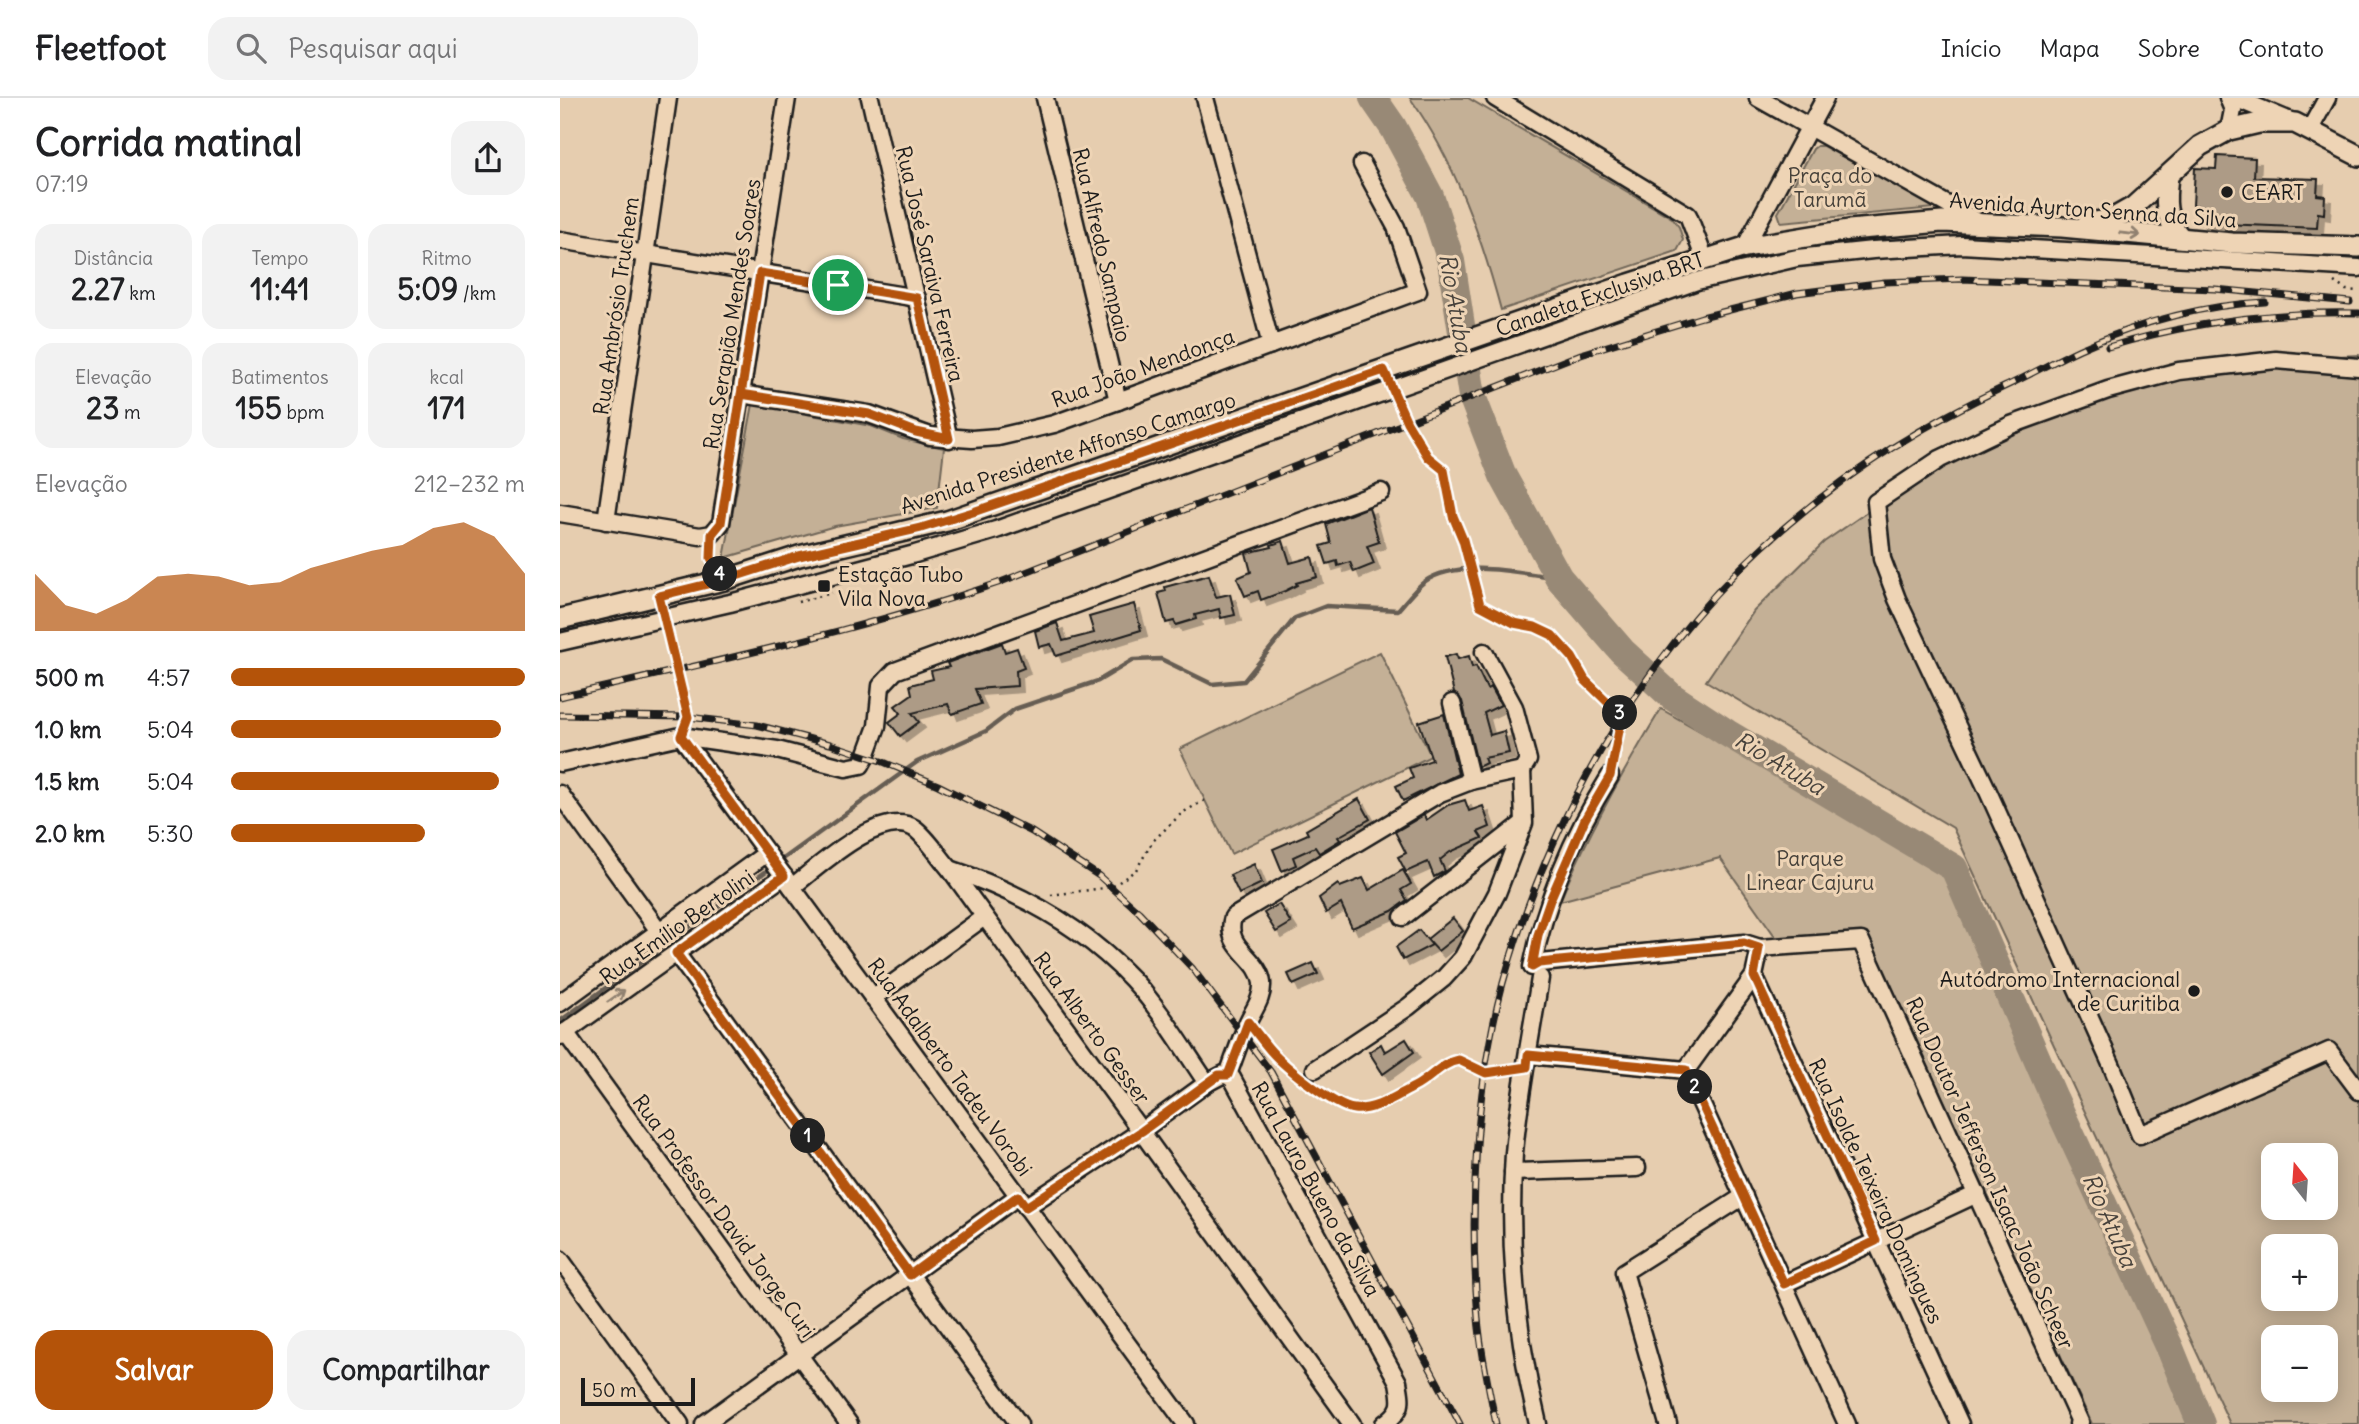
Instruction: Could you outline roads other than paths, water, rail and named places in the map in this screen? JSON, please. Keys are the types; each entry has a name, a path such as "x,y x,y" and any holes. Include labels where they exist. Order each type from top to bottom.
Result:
{"main road":[{"path":"2062,227 2110,220 2133,207 2200,146 2229,130 2259,123 2302,127 2359,156"},
{"path":"2168,176 2166,215 2181,239"},
{"name":"Avenida Ayrton Senna da Silva","path":"1464,343 1557,320 1705,260 1745,247 1861,228 1942,222 1980,223 2062,227 2232,243 2359,247"},
{"name":"Avenida Presidente Affonso Camargo","path":"560,619 724,580 799,556 960,517 1405,374 1464,343"}],"street":[{"name":"Rua Ambrósio Truchem","path":"606,521 668,98"},
{"name":"Rua Serapião Mendes Soares","path":"606,521 700,536 712,534 721,523 788,98"},
{"name":"Rua José Saraiva Ferreira","path":"870,98 949,439"},
{"name":"Rua Alfredo Sampaio","path":"1045,98 1118,401"},
{"path":"1205,98 1270,345"},
{"path":"1495,98 1688,215 1705,260"},
{"path":"1758,98 1980,223"},
{"path":"1745,247 1825,98"},
{"path":"2228,98 2233,110 2229,130"},
{"path":"2235,98 2302,127 2328,98"},
{"name":"Rua João Mendonça","path":"741,394 869,414 916,432 949,439 972,439 1026,431 1118,401 1418,290 1396,227 1362,164"},
{"path":"560,240 917,298"},
{"name":"Canaleta Exclusiva BRT","path":"560,642 730,603 952,544 1391,389 1405,374 1557,320 1738,270 1797,258 1962,245 2359,268"},
{"path":"2359,367 2276,360 2179,371 2108,390 2011,425 1940,459 1876,502 1882,559 1897,599 1986,786 2111,1064 2140,1135 2329,1051 2359,1091"},
{"path":"560,764 681,736 777,750 846,768 861,765 877,726 881,686 895,671 1381,492"},
{"path":"560,513 606,521"},
{"path":"1315,1069 1408,1007 1444,978 1463,957 1496,893 1524,823 1522,770 1528,760 1514,707 1484,652"},
{"path":"1452,703 1471,781"},
{"name":"Rua Adalberto Tadeu Vorobi","path":"681,736 1186,1424"},
{"path":"1228,1075 1262,987 1260,974 1233,939 1230,927 1233,917 1440,793 1471,781 1522,770"},
{"path":"1538,1424 1517,1316 1512,1237 1513,1172 1538,969 1538,935 1585,819 1610,776"},
{"path":"560,794 659,931"},
{"path":"1403,917 1524,823"},
{"name":"Rua Emílio Bertolini","path":"563,1034 676,953 873,828 901,825 917,831"},
{"name":"Rua Alberto Gesser","path":"917,831 950,869 1352,1424"},
{"name":"Rua Emílio Bertolini","path":"560,1003 767,853"},
{"path":"950,869 983,880 1023,899 1068,925 1104,952 1133,980 1156,1009 1207,1083"},
{"path":"873,998 984,917"},
{"name":"Rua Doutor Jefferson Isaac João Scheer","path":"1759,948 1861,941 2079,1423"},
{"path":"1538,969 1744,943 1759,948 1754,976 1686,1070"},
{"path":"676,953 1019,1424"},
{"name":"Rua Isolde Teixeira Domingues","path":"1754,976 1959,1424"},
{"name":"Rua Professor David Jorge Curi","path":"563,1034 849,1424"},
{"path":"1528,1061 1686,1070"},
{"path":"1686,1070 1847,1424"},
{"name":"Rua Lauro Bueno da Silva","path":"705,1424 910,1275 1022,1201 1142,1131 1219,1075 1228,1075 1398,1382 1402,1401 1399,1411 1384,1424"},
{"path":"1513,1172 1637,1168"},
{"path":"1784,1284 1977,1194"},
{"path":"1668,1424 1624,1272 1744,1196"},
{"path":"560,1259 680,1424"}],"waterway":[{"name":"Rio Atuba","path":"1373,98 1393,127 1430,196 1451,261 1472,396 1503,476 1559,578 1622,651 1671,696 1727,733 1954,868 2054,1098 2170,1348 2201,1424"},
{"path":"779,862 917,762 986,731 1015,709 1098,681 1133,660 1161,659 1212,684 1244,681 1295,618 1326,606 1398,610 1424,582 1454,571 1490,569 1559,578"},
{"path":"560,1021 772,867"}],"railway":[{"path":"560,697 835,632 944,601 998,583 1581,354 1702,317 1797,293 1885,282 1962,279 2215,289 2350,302"},
{"path":"1496,1424 1479,1331 1474,1235 1480,1106 1494,1023 1503,983 1524,917 1550,852 1580,788 1654,669 1697,615 1745,564 1797,517 1870,462 1923,429 2070,354 2124,331 2194,311 2265,302"},
{"path":"2108,347 2170,331 2232,320 2295,314 2359,313"},
{"path":"560,715 688,717 757,725 830,744 881,761 938,785 1032,832 1099,876 1139,912 1193,969 1271,1072 1460,1424"}],"place":[{"name":"CEART","path":"2227,192"},
{"name":"Estação Tubo Vila Nova","path":"824,586"},
{"name":"Autódromo Internacional de Curitiba","path":"2194,991"}],"park label":[{"name":"Praça do Tarumã","path":"1830,187"},
{"name":"Parque Linear Cajuru","path":"1810,870"}]}
